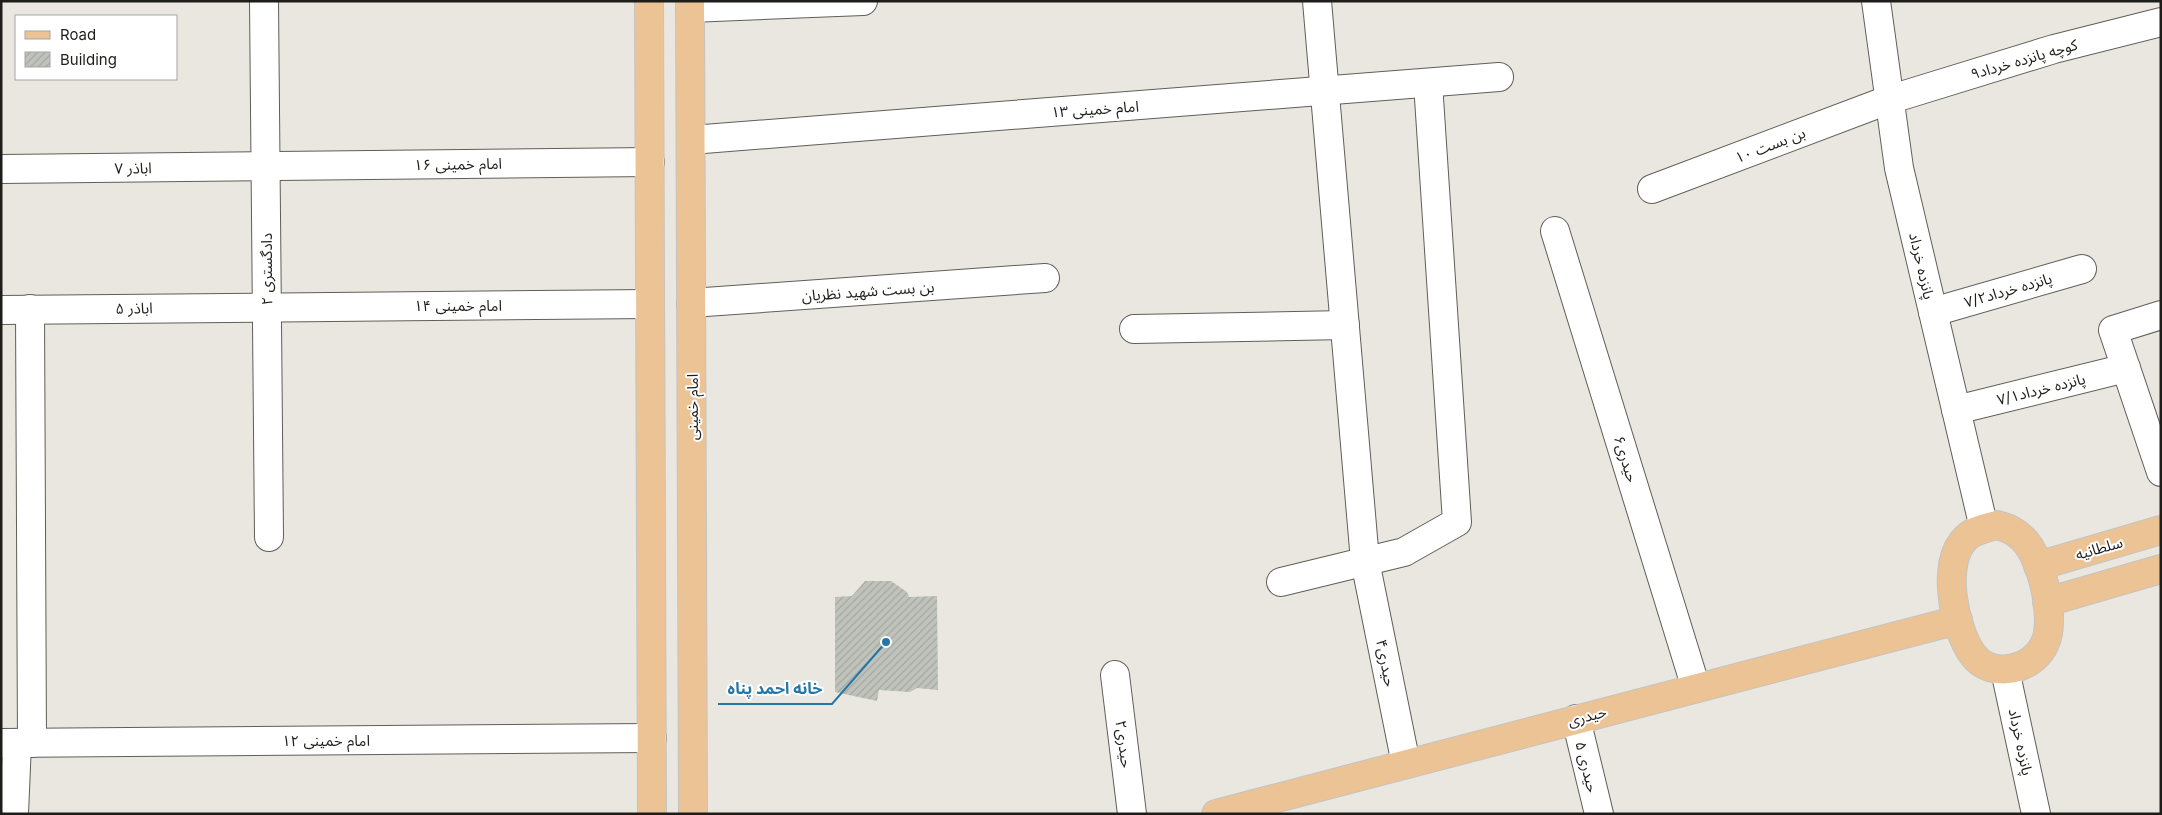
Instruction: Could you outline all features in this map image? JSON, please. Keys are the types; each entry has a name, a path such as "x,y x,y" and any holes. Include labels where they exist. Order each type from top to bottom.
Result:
{"main road":[{"path":"649,1 652,814"},
{"name":"امام خمینی","path":"690,4 693,814"},
{"path":"1997,525 2014,530 2025,540 2038,566 2044,580 2047,602 2046,642 2036,657 2022,667 2005,670 1988,666 1974,656 1964,638 1958,620 1951,573 1955,552 1966,537 1984,528 1997,525"},
{"name":"سلطانیه","path":"2038,566 2161,530"},
{"path":"2047,602 2161,568"},
{"name":"حیدری","path":"1216,814 1958,620"}],"street":[{"name":"دادگستری ۲","path":"264,1 268,536"},
{"path":"690,4 862,1"},
{"name":"حیدری۴","path":"1317,1 1365,561 1406,764"},
{"name":"پانزده خرداد","path":"1876,1 1888,100 1899,168 1984,528"},
{"name":"کوچه پانزده خرداد۹","path":"1888,100 2054,50 2161,22"},
{"name":"امام خمینی ۱۳","path":"691,140 1499,77"},
{"path":"1281,582 1404,552 1457,522 1428,83"},
{"name":"بن بست ۱۰","path":"1652,189 1888,100"},
{"name":"امام خمینی ۱۶","path":"265,166 650,162"},
{"name":"اباذر ۷","path":"1,170 265,166"},
{"name":"حیدری۶","path":"1555,231 1696,688"},
{"name":"پانزده خرداد۷/۲","path":"1933,312 2082,269"},
{"name":"بن بست شهید نظریان","path":"691,303 1045,278"},
{"name":"امام خمینی ۱۴","path":"266,306 650,304"},
{"name":"اباذر ۵","path":"1,310 266,306"},
{"path":"14,814 30,309"},
{"path":"2161,315 2113,330 2161,472"},
{"path":"1134,329 1345,326"},
{"name":"پانزده خرداد۷/۱","path":"1956,410 2126,368"},
{"name":"پانزده خرداد","path":"2005,670 2036,814"},
{"name":"حیدری۲","path":"1115,675 1132,814"},
{"name":"حیدری ۵","path":"1576,719 1599,814"},
{"name":"امام خمینی ۱۲","path":"17,743 652,738"}],"building":[{"path":"865,581 891,581 907,592 909,597 937,596 938,690 917,688 910,692 879,690 877,701 835,692 835,597 852,596"}],"place":[{"name":"خانه احمد پناه","path":"886,642"}]}
